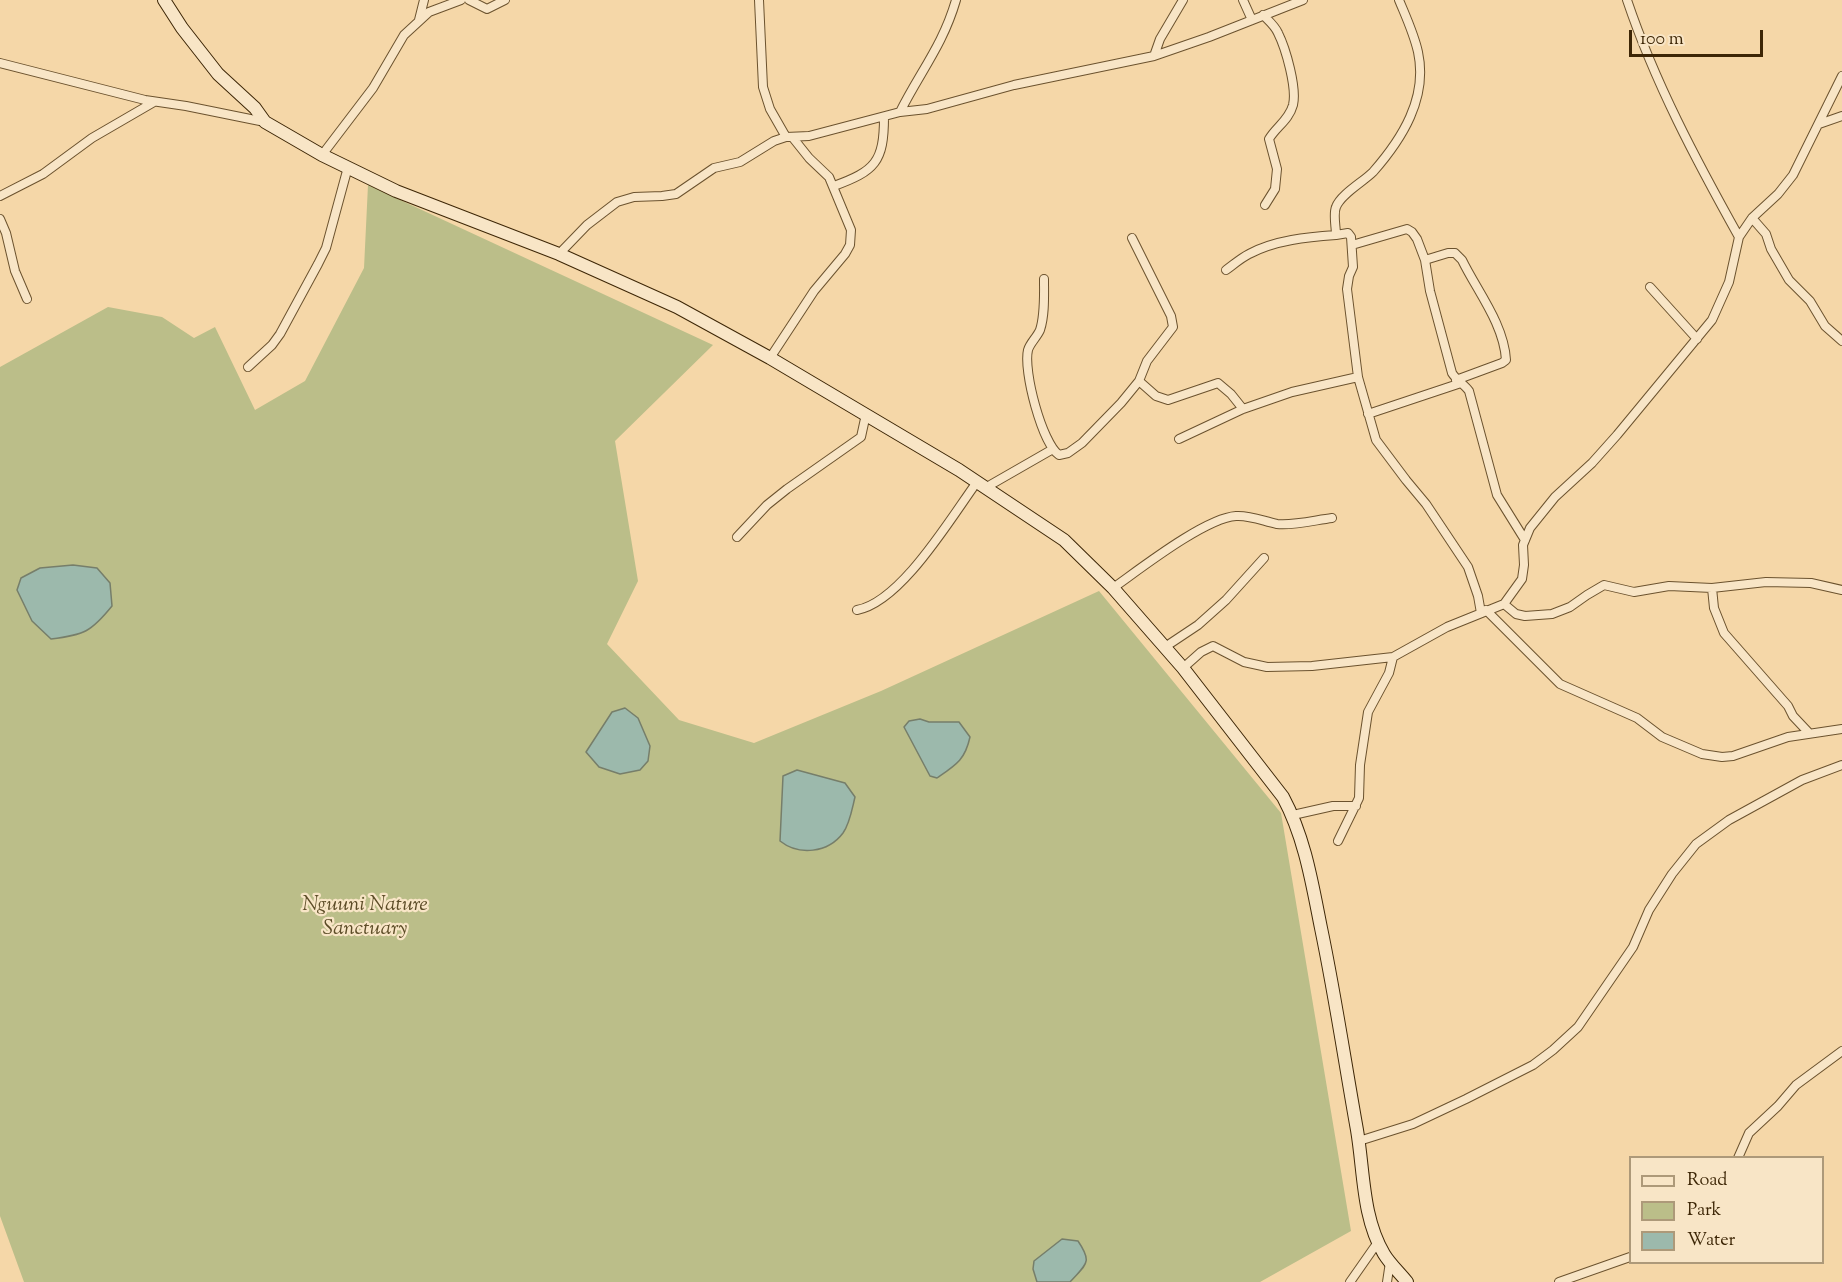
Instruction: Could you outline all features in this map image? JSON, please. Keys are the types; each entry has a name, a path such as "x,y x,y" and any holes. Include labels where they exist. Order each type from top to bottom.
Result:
{"main road":[{"path":"164,0 218,74 255,108 265,122 322,155 396,191 559,254 677,307 770,358 981,485 1064,540 1113,588 1183,668 1283,797 1293,815 1300,832 1316,900 1359,1141 1368,1214 1378,1242 1390,1262 1407,1282"}],"street":[{"path":"419,20 424,0"},
{"path":"322,155 373,88 404,35 419,20 436,9 461,0"},
{"path":"469,0 487,9 505,0"},
{"path":"759,0 762,87 770,109 790,137 809,158 822,168 834,186 851,230 850,245 845,254 814,291 770,358"},
{"path":"900,112 934,55 957,0"},
{"path":"1154,56 1160,39 1183,0"},
{"path":"1244,0 1252,20"},
{"path":"559,254 586,225 617,202 634,197 676,194 714,168 740,162 765,145 790,137 809,136 900,112 927,109 1014,86 1154,56 1303,0"},
{"path":"1336,235 1336,207 1372,172 1405,131 1418,95 1420,63 1418,51 1399,0"},
{"path":"1627,0 1658,82 1694,156 1739,237"},
{"path":"1263,15 1273,25 1282,41 1293,96 1293,105 1287,118 1269,139 1277,170 1275,189 1265,205"},
{"path":"0,63 154,102 265,122"},
{"path":"1183,668 1201,652 1213,646 1244,662 1267,667 1312,666 1393,657 1422,640 1504,604 1522,579 1523,545 1530,528 1556,496 1592,463 1617,435 1712,320 1729,282 1739,237 1752,218 1778,194 1793,175 1842,76"},
{"path":"0,196 33,180 92,138 154,102"},
{"path":"1818,124 1842,116"},
{"path":"834,186 873,167 884,137 884,117"},
{"path":"248,367 272,345 280,334 326,248 348,167"},
{"path":"1752,218 1766,234 1771,249 1789,280 1810,301 1825,326 1842,341"},
{"path":"0,219 6,233 15,271 27,299"},
{"path":"1352,245 1407,229 1417,239 1425,260 1430,291 1452,373 1470,391 1497,495 1525,540"},
{"path":"1226,270 1248,254 1263,248 1291,240 1348,233 1351,237 1353,267 1347,289 1358,376 1376,440 1426,504 1468,567 1484,611 1560,684 1637,718 1662,737 1702,754 1733,756 1788,737 1842,729"},
{"path":"1044,279 1040,330 1028,349 1029,382 1034,404 1053,449 1059,455 1063,455 1082,443 1139,381 1148,361 1173,327 1173,320 1132,238"},
{"path":"1368,414 1459,382 1506,360 1505,347 1491,313 1462,260 1455,253 1448,253 1425,260"},
{"path":"1650,287 1697,339"},
{"path":"1179,439 1244,409 1292,392 1358,376"},
{"path":"1139,381 1156,396 1168,400 1218,383 1244,409"},
{"path":"736,537 767,505 787,489 861,437 866,414"},
{"path":"856,610 865,609 880,602 895,588 981,485 1053,449"},
{"path":"1113,588 1203,528 1228,518 1250,517 1282,524 1332,518"},
{"path":"1165,647 1198,625 1226,600 1264,558"},
{"path":"1504,604 1516,614 1534,616 1552,614 1570,607 1587,594 1605,585 1634,592 1669,586 1712,588 1767,582 1811,583 1842,590"},
{"path":"1712,588 1714,608 1724,633 1788,706 1809,734"},
{"path":"1338,842 1356,807 1360,790 1359,765 1368,712 1389,674 1393,657"},
{"path":"1359,1141 1413,1124 1533,1065 1553,1050 1578,1027 1633,947 1649,910 1672,874 1696,844 1729,820 1802,780 1842,765"},
{"path":"1293,815 1333,806 1356,807"},
{"path":"1739,1156 1749,1133 1778,1106 1796,1085 1842,1051"},
{"path":"1350,1282 1378,1242"},
{"path":"1559,1282 1629,1257"},
{"path":"1387,1282 1390,1262"}],"green space":[{"name":"Nguuni Nature Sanctuary","path":"368,185 713,345 615,441 638,581 607,644 679,720 754,743 881,691 1099,591 1281,813 1351,1231 1260,1282 24,1282 0,1216 0,367 108,307 162,317 194,338 215,327 255,410 305,381 364,268"}],"water":[{"path":"73,565 97,568 110,583 112,606 98,622 86,631 51,639 32,621 17,590 21,578 40,568"},
{"path":"625,708 638,718 650,746 648,761 640,770 620,774 599,767 586,752 612,712"},
{"path":"920,719 929,722 959,722 970,737 959,761 937,778 930,776 904,727 909,721"},
{"path":"797,770 845,783 855,797 843,833 830,845 804,850 788,846 780,841 783,776"},
{"path":"1062,1239 1078,1241 1085,1254 1084,1267 1070,1282 1037,1282 1033,1269 1034,1261"}]}
